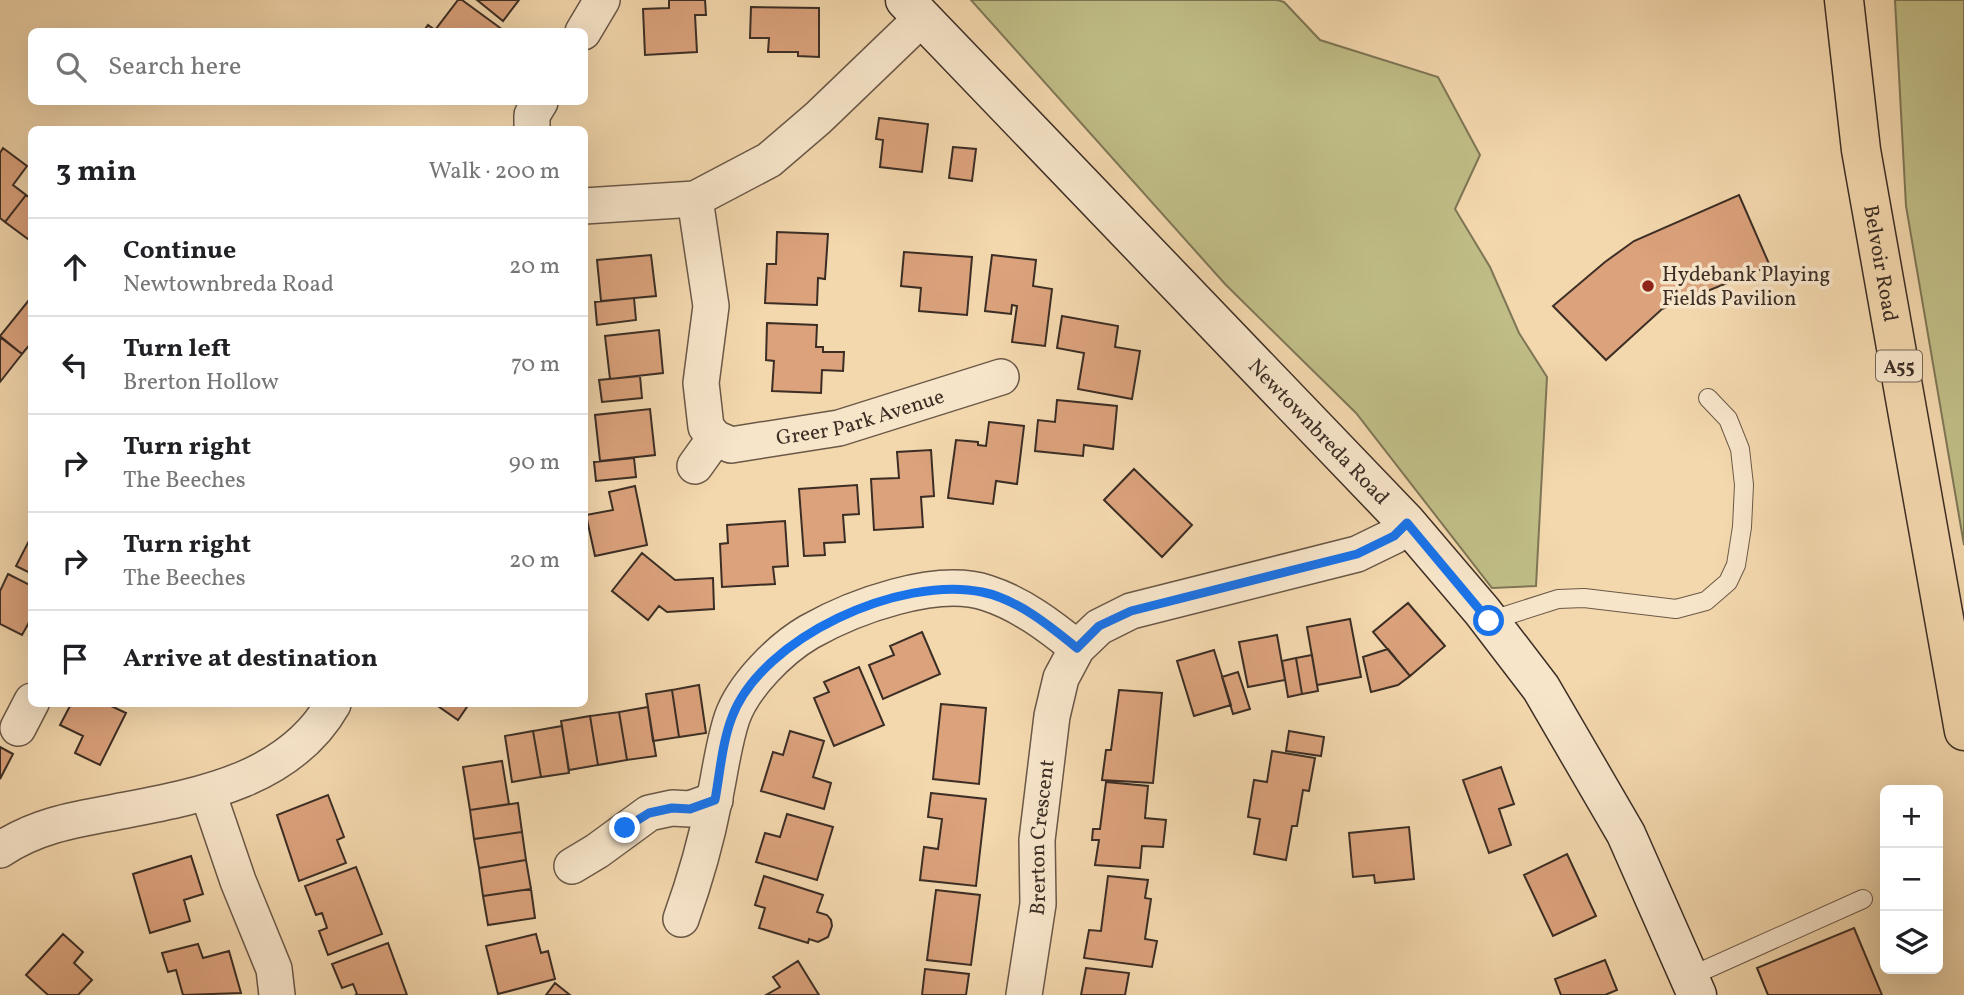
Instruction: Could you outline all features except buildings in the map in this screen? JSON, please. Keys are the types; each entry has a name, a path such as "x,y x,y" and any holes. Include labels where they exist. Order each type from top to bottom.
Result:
{"highway":[{"name":"Belvoir Road","path":"1844,0 1861,150 1964,731"}],"street":[{"path":"585,28 602,0"},
{"path":"588,206 695,199 769,160 818,118 913,9"},
{"name":"Newtownbreda Road","path":"913,9 1407,523 1489,621 1541,688 1626,834 1693,986"},
{"path":"532,126 532,115 538,105"},
{"path":"695,199 711,306 701,383 706,427 715,438 695,466"},
{"name":"Greer Park Avenue","path":"715,438 731,444 838,428 1002,377"},
{"path":"681,919 696,878 732,717 748,688 773,660 807,633 895,597 934,589 961,588 986,592 1047,624 1069,663 1099,626 1131,611 1357,554 1394,536 1407,523"},
{"name":"Brerton Crescent","path":"1024,995 1038,904 1037,840 1052,716 1069,663"},
{"path":"0,850 19,837 58,823 208,793 258,775 295,750 322,723 331,707"},
{"path":"208,793 238,881 274,969 276,995"},
{"path":"572,866 649,813 672,808 690,809 715,800"}],"lane":[{"path":"1489,621 1558,599 1584,598 1676,609 1706,601 1728,582 1736,565 1742,527 1744,485 1740,449 1728,419 1708,398"},
{"path":"1693,986 1863,898"}],"shaded area":[{"path":"971,0 1277,0 1284,2 1320,40 1438,77 1480,155 1455,209 1490,267 1519,333 1547,377 1536,586 1492,588 1356,413 1225,284"},
{"path":"1895,0 1964,0 1964,545 1906,206"}],"place":[{"name":"Hydebank Playing Fields Pavilion","path":"1648,286"}],"route":[{"path":"625,828 649,813 672,808 690,809 715,800 732,717 748,688 773,660 807,633 895,597 934,589 961,588 986,592 1047,624 1077,648 1099,626 1131,611 1357,554 1394,536 1407,523 1489,621"}]}
